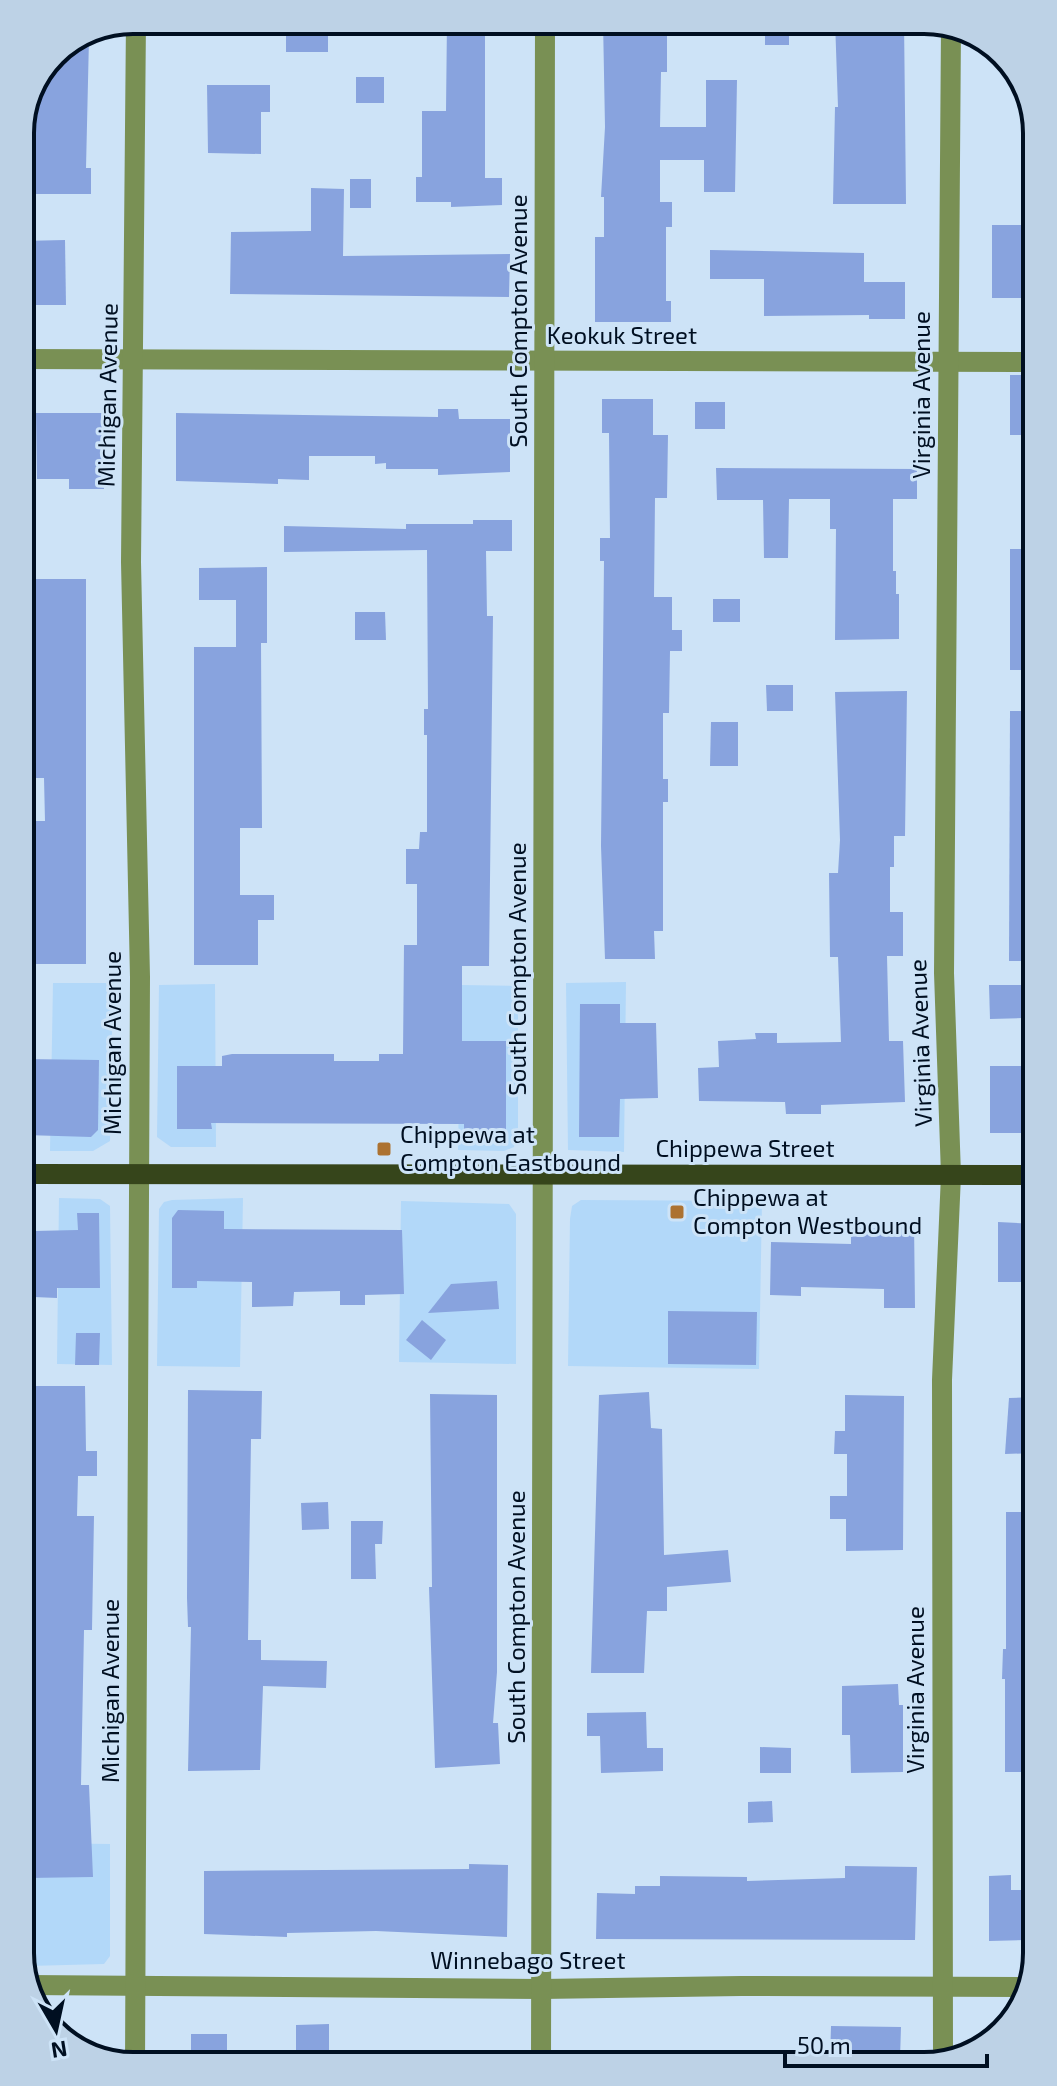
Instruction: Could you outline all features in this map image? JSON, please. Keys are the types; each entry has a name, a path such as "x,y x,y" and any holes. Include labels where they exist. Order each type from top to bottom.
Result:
{"main road":[{"name":"Chippewa Street","path":"34,1174 1023,1175"}],"street":[{"name":"Michigan Avenue","path":"135,2052 140,977 131,562 136,34"},
{"name":"South Compton Avenue","path":"541,2052 545,34"},
{"name":"Virginia Avenue","path":"943,2050 942,1380 951,1175 944,973 951,38"},
{"name":"Keokuk Street","path":"34,359 1023,362"},
{"name":"Winnebago Street","path":"40,1985 541,1989 1017,1987"}],"shaded area":[{"path":"626,982 624,1152 568,1150 566,983"},
{"path":"53,983 113,983 110,1141 93,1151 50,1151"},
{"path":"215,984 216,1147 171,1147 157,1137 159,985"},
{"path":"461,985 518,986 518,1136 514,1147 504,1151 458,1150"},
{"path":"59,1198 100,1199 110,1206 112,1365 57,1364"},
{"path":"243,1198 240,1367 157,1366 159,1209 164,1202 172,1200"},
{"path":"581,1200 762,1201 759,1369 568,1366 570,1219 572,1206"},
{"path":"401,1201 509,1204 516,1214 516,1364 399,1362"},
{"path":"34,1843 110,1844 110,1956 104,1964 35,1966"}],"building":[{"path":"286,34 328,34 328,52 286,52"},
{"path":"447,34 485,34 485,178 502,178 502,205 451,207 451,202 416,202 416,177 422,177 422,111 446,111"},
{"path":"603,34 667,34 667,72 661,72 660,127 706,127 706,80 737,80 735,192 704,192 704,160 660,160 660,202 672,202 672,227 666,227 666,301 671,301 671,322 595,322 595,237 604,237 604,197 601,197 605,127"},
{"path":"765,34 789,34 789,45 765,45"},
{"path":"835,34 904,34 906,204 833,204 835,107 838,107"},
{"path":"89,45 86,168 91,168 91,194 34,194 37,107 51,78 63,63"},
{"path":"356,77 384,77 384,103 356,103"},
{"path":"207,85 270,85 270,112 261,112 261,154 208,153"},
{"path":"350,179 371,179 371,208 350,208"},
{"path":"311,188 344,189 343,256 510,254 509,297 230,294 231,232 311,231"},
{"path":"992,225 1023,225 1023,298 992,298"},
{"path":"65,240 66,305 34,305 34,241"},
{"path":"710,250 864,253 864,282 905,282 905,319 869,319 869,315 764,316 764,279 710,279"},
{"path":"1010,375 1023,375 1023,435 1010,435"},
{"path":"602,399 653,399 653,435 668,435 667,498 655,498 654,597 672,597 672,630 682,630 682,651 670,651 669,713 663,713 663,779 668,779 668,802 663,802 663,931 654,931 655,959 605,959 601,846 604,561 600,561 600,538 610,538 609,433 602,433"},
{"path":"695,402 725,402 725,429 695,429"},
{"path":"438,409 458,409 459,419 510,419 510,472 438,475 438,469 386,469 386,463 375,464 375,456 309,456 309,480 278,479 278,484 176,481 176,413 438,417"},
{"path":"36,413 104,413 104,489 69,489 69,479 37,479"},
{"path":"716,468 917,469 917,499 893,499 893,571 896,571 896,594 899,594 899,639 835,640 836,529 830,529 830,499 789,499 788,558 764,558 763,500 717,500"},
{"path":"473,520 512,520 512,551 486,551 487,616 493,616 489,966 462,966 462,1041 506,1041 506,1140 464,1140 464,1124 211,1123 212,1129 177,1129 177,1066 222,1066 222,1056 232,1054 334,1054 334,1061 379,1061 379,1054 403,1054 404,945 417,945 417,884 406,884 406,849 419,849 420,832 427,832 424,709 428,709 427,550 284,552 284,526 406,529 406,524 473,524"},
{"path":"1010,549 1023,549 1023,670 1010,670"},
{"path":"267,567 267,643 261,643 262,828 240,828 240,895 274,895 274,920 258,920 258,965 194,965 194,647 236,647 236,600 199,600 199,568"},
{"path":"34,579 86,579 86,964 34,964 34,821 45,821 44,778 34,778"},
{"path":"713,599 740,599 740,622 713,622"},
{"path":"355,612 385,612 386,640 355,640"},
{"path":"766,685 793,685 793,711 767,711"},
{"path":"907,691 905,836 894,836 894,867 890,867 890,912 903,912 903,956 887,956 889,1041 903,1041 905,1102 821,1105 821,1114 786,1114 785,1102 699,1101 698,1068 719,1067 718,1041 756,1039 755,1033 777,1033 777,1043 841,1042 838,957 830,957 829,873 838,873 840,840 835,692"},
{"path":"1010,711 1023,711 1023,961 1009,961"},
{"path":"711,722 738,722 738,766 710,766"},
{"path":"989,985 1022,985 1022,1018 990,1019"},
{"path":"580,1004 620,1004 620,1023 656,1023 658,1098 620,1099 619,1137 579,1137"},
{"path":"34,1059 99,1060 98,1130 91,1137 34,1135"},
{"path":"990,1066 1023,1066 1023,1133 990,1133"},
{"path":"178,1210 224,1211 224,1229 402,1230 404,1294 365,1295 365,1305 340,1305 340,1291 294,1292 293,1306 252,1307 252,1282 197,1281 197,1288 172,1288 172,1218"},
{"path":"77,1213 99,1213 100,1288 57,1288 57,1298 34,1297 34,1231 78,1230"},
{"path":"914,1221 915,1308 884,1308 884,1289 801,1287 801,1296 770,1295 771,1242 851,1244 851,1228 884,1228 884,1222"},
{"path":"998,1222 1023,1223 1023,1282 998,1282"},
{"path":"497,1281 499,1309 428,1313 451,1284"},
{"path":"668,1311 757,1312 756,1365 668,1364"},
{"path":"422,1320 446,1340 431,1360 406,1340"},
{"path":"76,1333 100,1333 99,1365 75,1365"},
{"path":"34,1386 85,1386 86,1451 97,1451 97,1476 78,1476 77,1516 94,1516 92,1630 84,1630 81,1785 89,1785 93,1877 34,1878"},
{"path":"188,1390 262,1391 261,1439 251,1439 248,1640 261,1640 261,1660 327,1661 326,1688 263,1686 260,1770 188,1771 191,1627 188,1627 187,1598"},
{"path":"649,1392 651,1428 662,1429 664,1555 728,1550 731,1582 667,1587 667,1611 647,1611 644,1673 591,1673 599,1395"},
{"path":"430,1394 497,1395 497,1672 493,1723 498,1723 500,1764 435,1768 429,1587 432,1587"},
{"path":"845,1395 904,1396 903,1550 846,1551 846,1519 830,1519 830,1496 847,1496 847,1454 834,1454 835,1431 845,1431"},
{"path":"1023,1397 1023,1453 1005,1454 1009,1398"},
{"path":"328,1502 329,1529 302,1530 301,1503"},
{"path":"1006,1512 1023,1512 1023,1772 1005,1772 1005,1679 1002,1679 1003,1649 1006,1649"},
{"path":"351,1521 383,1521 382,1544 375,1544 376,1579 351,1579"},
{"path":"898,1684 899,1705 903,1705 903,1772 851,1773 850,1735 842,1735 842,1686"},
{"path":"646,1712 647,1748 663,1748 663,1771 601,1773 600,1736 587,1736 587,1713"},
{"path":"760,1747 791,1748 791,1773 760,1773"},
{"path":"772,1801 773,1822 748,1823 748,1802"},
{"path":"469,1864 508,1865 507,1937 376,1931 287,1933 287,1937 204,1934 204,1871 469,1869"},
{"path":"845,1866 917,1867 915,1940 596,1939 597,1893 635,1894 635,1886 660,1886 660,1876 747,1877 747,1881 845,1878"},
{"path":"1011,1875 1011,1890 1023,1890 1023,1940 989,1941 989,1876"},
{"path":"329,2024 329,2052 296,2052 296,2025"},
{"path":"831,2026 901,2027 900,2052 830,2052"},
{"path":"191,2034 227,2034 227,2052 191,2052"}],"place":[{"name":"Chippewa at Compton Eastbound","path":"384,1149"},
{"name":"Chippewa at Compton Westbound","path":"677,1212"}]}
